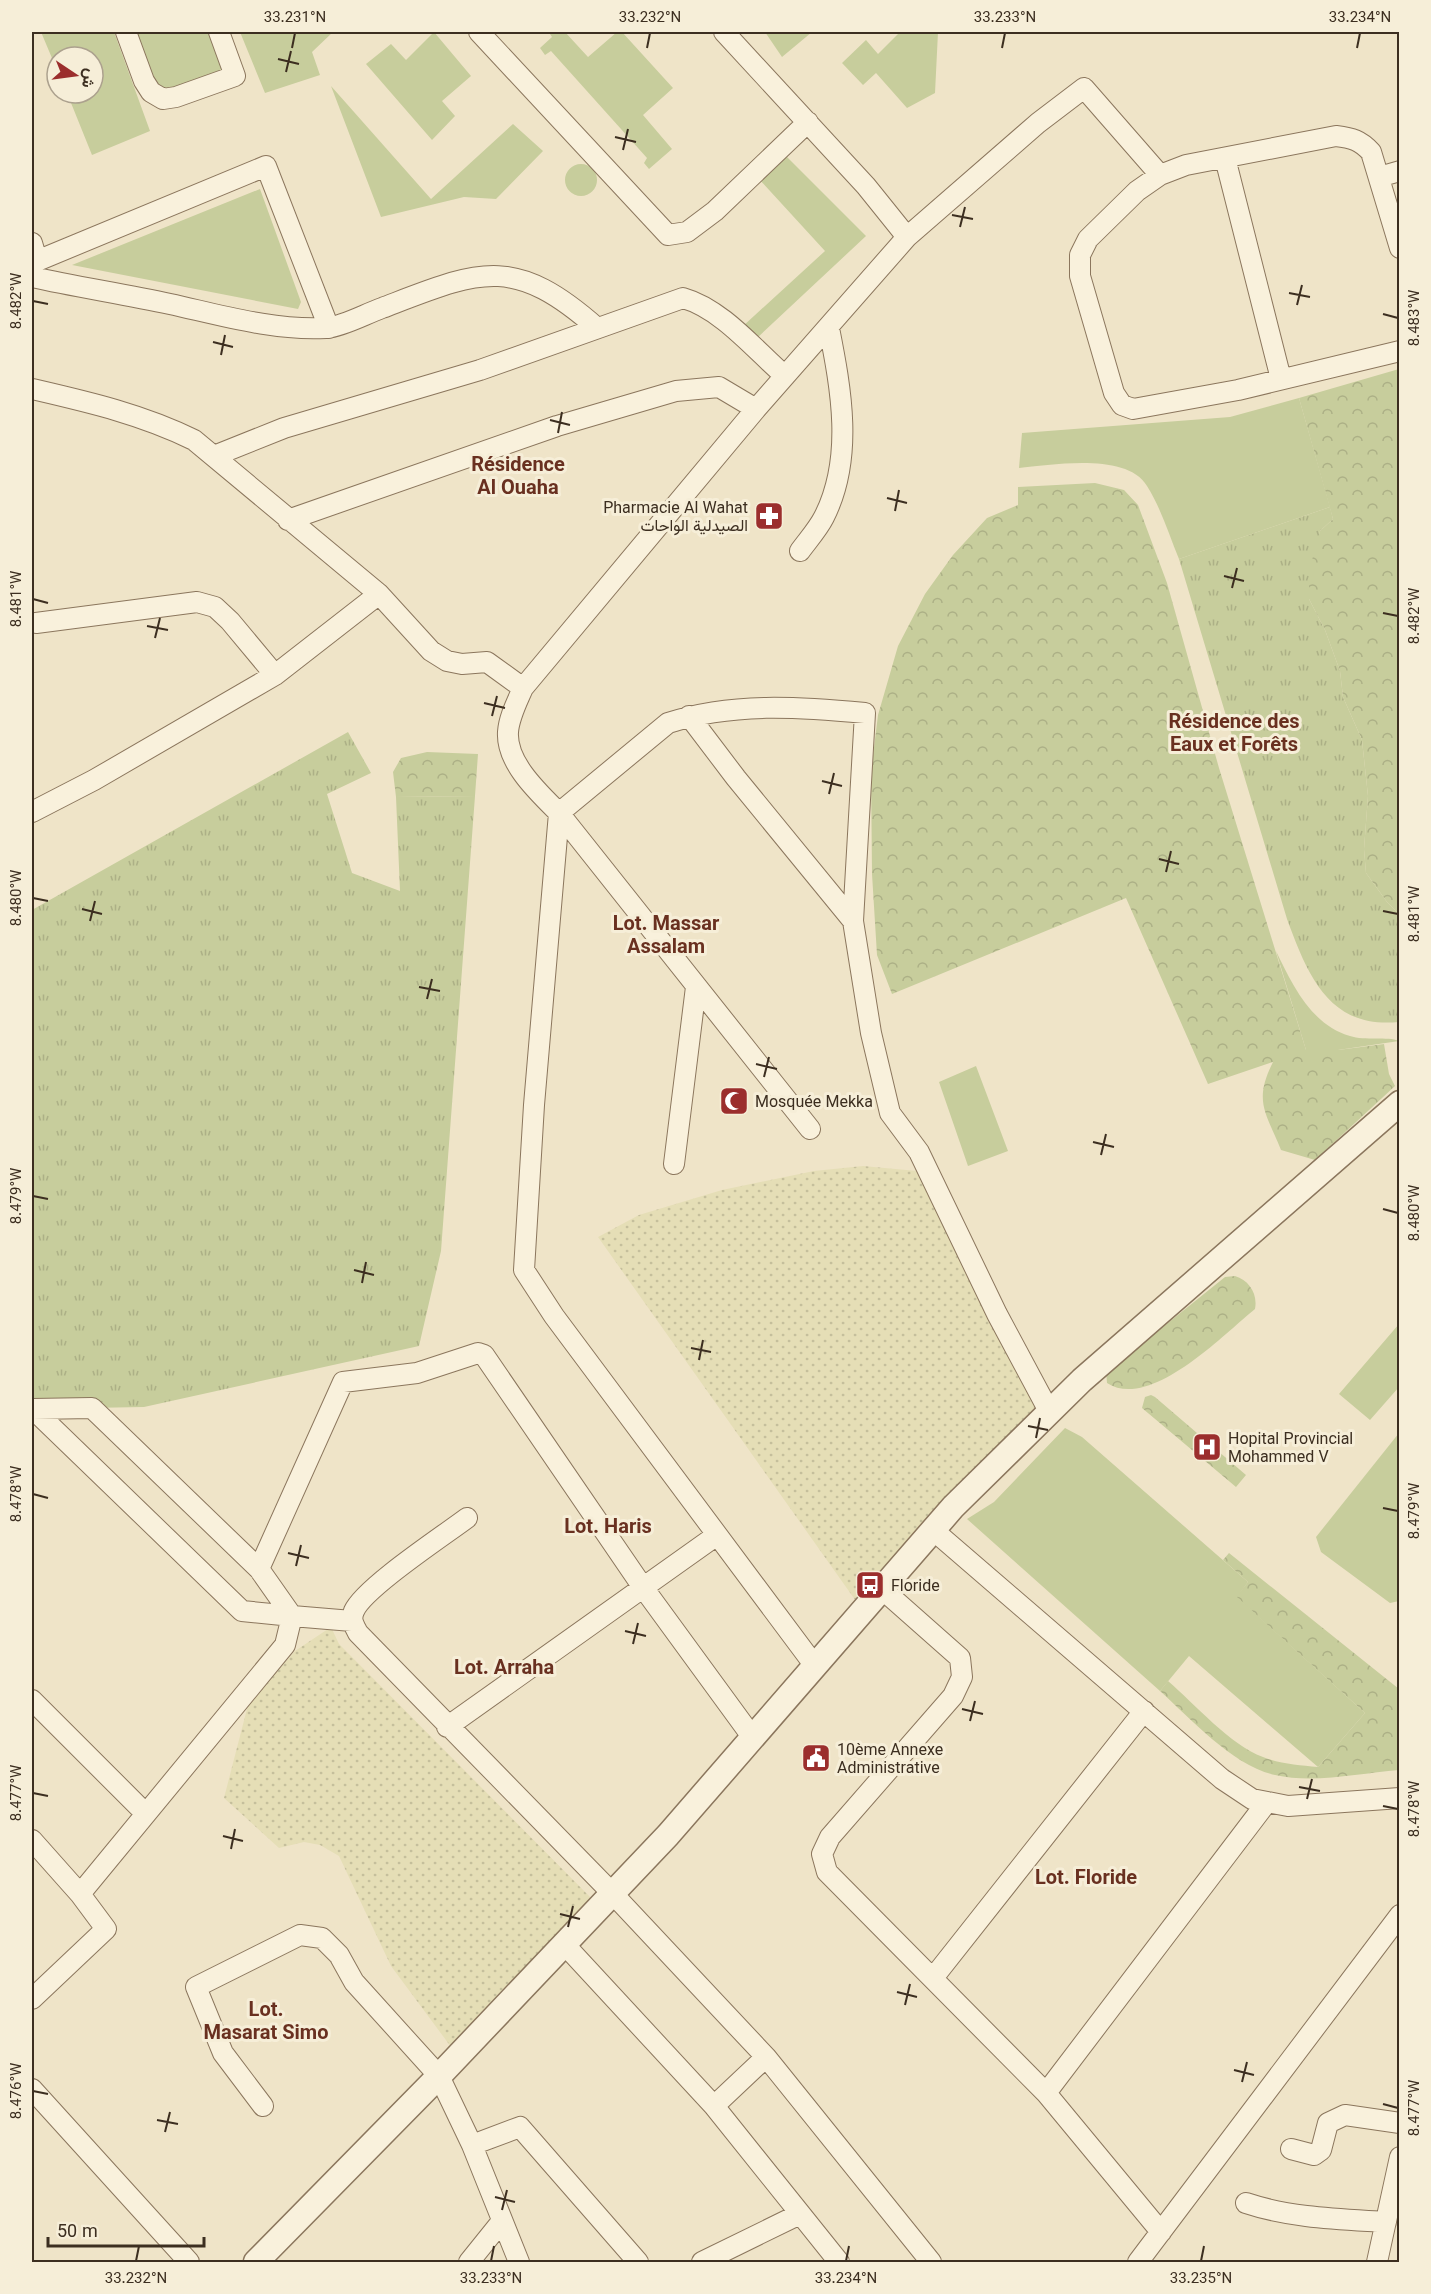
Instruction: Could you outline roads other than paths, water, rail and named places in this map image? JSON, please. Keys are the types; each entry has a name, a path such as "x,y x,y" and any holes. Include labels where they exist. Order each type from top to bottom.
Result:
{"street":[{"path":"126,32 144,81 152,92 163,99 176,97 236,75 219,32"},
{"path":"479,32 668,235 687,232 715,212 808,122"},
{"path":"724,32 760,74 808,122 866,186 907,237"},
{"path":"810,1129 559,813 535,788 511,749 508,734 512,715 523,688 756,409 907,237 1038,123 1084,88 1160,175"},
{"path":"1400,248 1371,152 1363,142 1336,136 1186,165 1160,175 1137,191 1088,239 1080,255 1080,276 1114,393 1122,405 1133,409 1281,379 1400,351"},
{"path":"1226,158 1281,379"},
{"path":"33,261 266,166 328,328"},
{"path":"1379,177 1400,171"},
{"path":"33,261 242,319 328,328 453,281 487,274 521,280 544,288 566,301 597,328"},
{"path":"214,456 284,428 480,370 683,298 699,302 716,315 785,376"},
{"path":"800,551 823,519 839,472 843,398 829,328"},
{"path":"288,520 558,426 676,391 719,387 756,409"},
{"path":"32,389 116,409 160,424 194,440 379,594 431,651 447,661 462,664 487,662 523,688"},
{"path":"32,812 93,780 275,675 379,594"},
{"path":"36,623 197,602 215,607 230,621 275,675"},
{"path":"815,1666 554,1316 524,1270 534,1105 559,813 668,723 689,716 788,706 865,714 853,921 871,1033 891,1113 919,1152 998,1314 1050,1413"},
{"path":"689,716 736,778 853,921"},
{"path":"674,1164 696,987"},
{"path":"256,2262 439,2076 613,1894 753,1738 933,1530 1082,1380 1400,1103"},
{"path":"260,1569 343,1382 417,1373 478,1353 488,1358 642,1586 753,1738"},
{"path":"80,1894 285,1645 292,1616 260,1569 92,1408 33,1409 242,1611 292,1616 352,1621"},
{"path":"467,1518 367,1594 354,1611 352,1621 358,1633 447,1727 613,1894 766,2057 931,2262"},
{"path":"933,1530 1222,1779 1252,1798 1288,1806 1400,1798"},
{"path":"447,1727 642,1586 717,1535"},
{"path":"882,1589 960,1658 962,1677 952,1696 830,1837 822,1854 827,1872 1046,2093 1161,2232"},
{"path":"32,1700 146,1814"},
{"path":"933,1978 1144,1711"},
{"path":"1046,2093 1267,1802"},
{"path":"32,1840 80,1894 106,1929 32,1999"},
{"path":"1138,2262 1400,1915"},
{"path":"263,2106 223,2053 196,1987 300,1935 322,1938 339,1955 354,1982 439,2076 472,2145 519,2262"},
{"path":"565,1945 714,2106 838,2262"},
{"path":"714,2106 766,2057"},
{"path":"35,2101 189,2262"},
{"path":"1291,2149 1314,2155 1321,2150 1328,2123 1345,2115 1400,2123"},
{"path":"472,2145 520,2127 638,2262"},
{"path":"1377,2262 1400,2157"},
{"path":"1246,2203 1264,2209 1306,2216 1386,2222"},
{"path":"702,2262 800,2214"},
{"path":"469,2262 502,2221"}],"place":[{"name":"Pharmacie Al Wahat الصيدلية الواحات","path":"769,516"},
{"name":"Mosquée Mekka","path":"734,1101"},
{"name":"Hopital Provincial Mohammed V","path":"1207,1447"},
{"name":"Floride","path":"870,1585"},
{"name":"10ème Annexe Administrative","path":"816,1758"}],"district":[{"name":"Résidence Al Ouaha","path":"518,476"},
{"name":"Résidence des Eaux et Forêts","path":"1234,732"},
{"name":"Lot. Massar Assalam","path":"666,934"},
{"name":"Lot. Haris","path":"608,1526"},
{"name":"Lot. Arraha","path":"504,1667"},
{"name":"Lot. Floride","path":"1086,1877"},
{"name":"Lot. Masarat Simo","path":"266,2020"}]}
